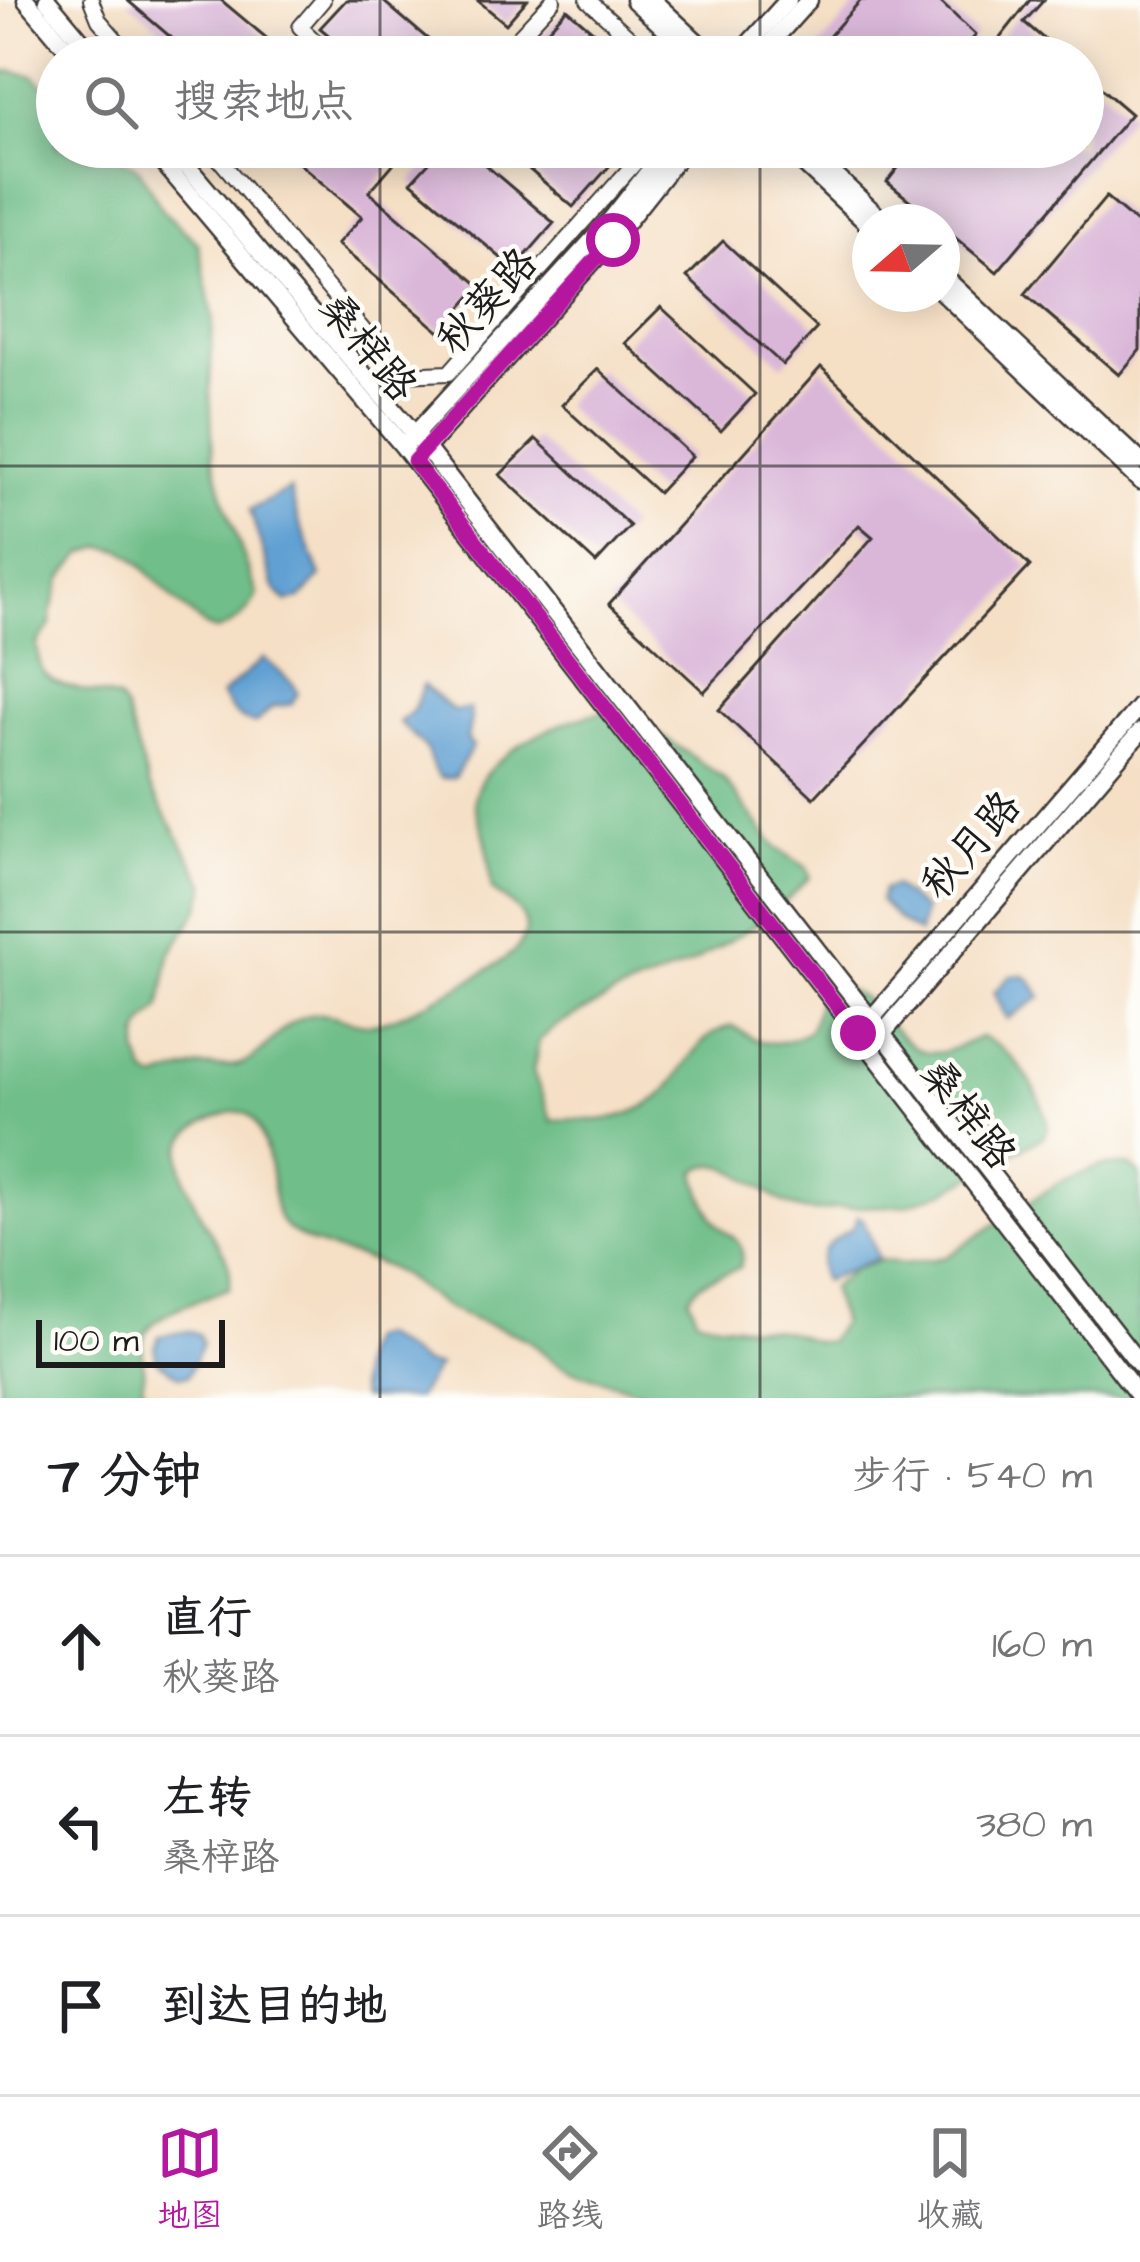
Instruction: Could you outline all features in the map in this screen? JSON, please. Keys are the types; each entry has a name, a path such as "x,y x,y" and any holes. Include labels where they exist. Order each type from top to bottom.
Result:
{"street":[{"path":"26,0 56,36"},
{"path":"47,0 77,36"},
{"path":"91,0 98,20 112,36"},
{"path":"310,36 300,27 323,0"},
{"path":"520,36 553,0"},
{"path":"588,0 628,36"},
{"path":"634,0 673,36"},
{"path":"652,0 691,36"},
{"path":"756,36 788,0"},
{"path":"776,36 808,0"},
{"name":"桑梓路","path":"168,168 415,448"},
{"name":"桑梓路","path":"188,168 415,448 870,1034 1140,1397"},
{"path":"227,168 401,375 449,373 630,168"},
{"name":"秋葵路","path":"415,448 651,168"},
{"name":"秋葵路","path":"415,448 613,240 670,168"},
{"path":"808,168 852,209"},
{"path":"827,168 865,204"},
{"path":"960,292 1140,461"},
{"path":"960,309 1140,481"},
{"name":"秋月路","path":"870,1034 1140,706"},
{"name":"秋月路","path":"870,1034 1140,732"},
{"name":"桑梓路","path":"870,1034 1140,1365"}],"green space":[{"path":"12,71 36,78 36,168 137,168 163,211 198,243 213,316 213,458 257,594 241,617 216,631 179,604 133,557 102,547 82,554 62,578 51,625 37,643 41,666 50,678 119,700 149,786 206,885 200,907 170,954 160,1009 140,1032 138,1053 146,1074 155,1080 193,1068 244,1063 291,1024 310,1015 365,1024 386,1021 485,972 512,953 524,936 525,923 492,890 475,803 481,781 495,764 539,734 589,715 629,713 722,777 776,848 806,867 810,877 773,914 689,965 616,994 539,1040 533,1072 552,1121 606,1119 647,1105 664,1093 698,1048 719,1030 733,1026 768,1043 802,1036 812,1024 821,996 838,988 865,1000 922,1051 942,1052 981,1037 1006,1052 1040,1100 1048,1128 1043,1137 946,1191 906,1205 813,1211 793,1207 725,1167 710,1165 696,1172 711,1214 739,1243 742,1257 740,1267 705,1281 694,1291 689,1298 696,1317 829,1341 841,1323 831,1288 852,1270 882,1260 904,1264 946,1257 1059,1182 1099,1166 1130,1165 1140,1174 1140,1398 651,1398 568,1369 528,1340 451,1310 391,1269 315,1244 291,1231 276,1211 261,1134 251,1117 236,1112 198,1127 181,1152 193,1199 226,1258 229,1288 168,1313 149,1328 143,1343 142,1386 151,1398 0,1398 0,73"}],"water":[{"path":"290,489 321,576 301,598 287,602 274,588 250,510"},
{"path":"264,658 298,693 291,704 272,707 256,723 250,722 235,714 221,695"},
{"path":"423,685 453,711 470,709 467,739 473,746 454,778 440,778 426,748 399,722 413,711"},
{"path":"894,886 924,910 919,933 880,901 883,890"},
{"path":"1023,975 1041,997 1007,1019 994,993 1010,976"},
{"path":"858,1216 878,1258 823,1281 822,1255 831,1242 853,1228"},
{"path":"199,1334 202,1344 188,1376 179,1376 156,1360 155,1348 159,1336"},
{"path":"380,1336 424,1364 438,1366 417,1398 361,1398 362,1353 367,1339"}],"building":[{"path":"127,0 221,0 264,36 169,36"},
{"path":"346,0 382,0 424,36 330,36 320,28"},
{"path":"477,0 527,0 506,24"},
{"path":"861,0 938,0 976,35 975,36 829,36"},
{"path":"1030,0 1044,0 1024,22 1040,36 1002,36"},
{"path":"567,9 598,36 542,36"},
{"path":"1104,91 1131,114 1104,146"},
{"path":"305,168 390,168 369,192 480,286 440,332 337,244 362,217"},
{"path":"424,168 489,168 554,223 514,269 411,182"},
{"path":"528,168 608,168 573,207"},
{"path":"898,168 1085,168 997,272 960,242 960,204 914,204 887,182"},
{"path":"1106,197 1140,226 1140,350 1119,375 1025,294"},
{"path":"723,241 817,328 783,365 687,277"},
{"path":"661,307 755,394 721,431 625,343"},
{"path":"821,367 1030,566 814,798 719,710 873,537 859,525 704,692 609,604"},
{"path":"598,369 692,456 658,493 562,405"},
{"path":"536,439 630,526 596,563 500,475"}],"route":[{"path":"613,240 414,461 858,1033"}]}
